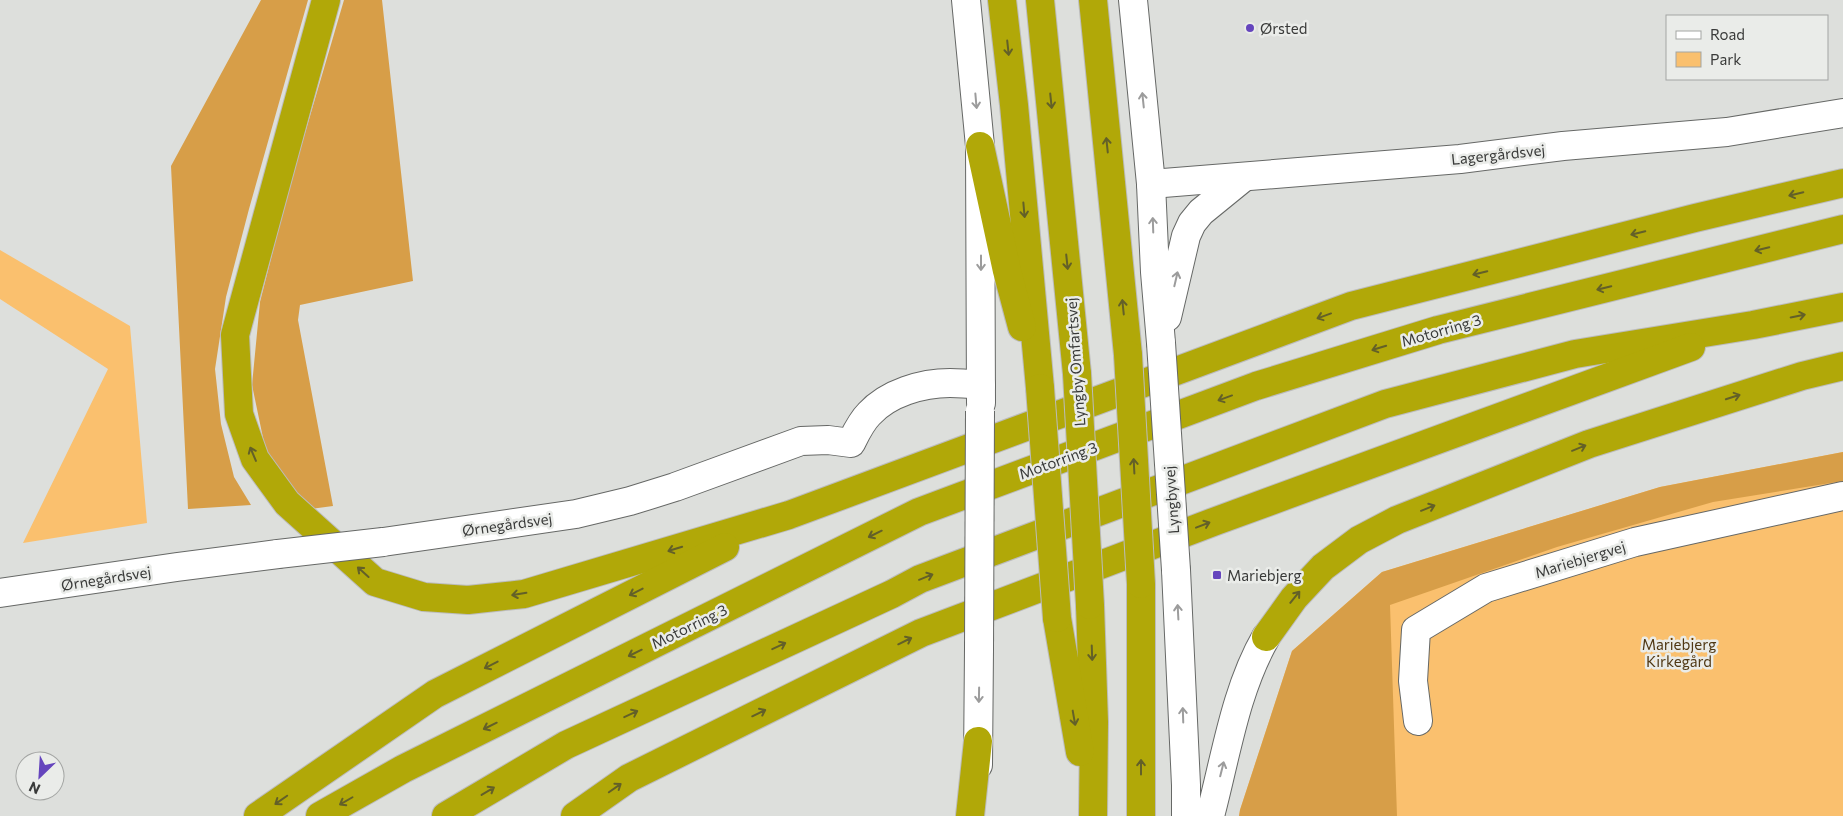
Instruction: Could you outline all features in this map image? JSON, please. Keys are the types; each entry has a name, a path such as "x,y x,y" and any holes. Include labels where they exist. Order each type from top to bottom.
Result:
{"highway":[{"path":"326,0 235,335 238,414 255,459 287,504 375,582 424,597 468,600 524,594 789,515 1351,306 1696,218 1843,183"},
{"path":"1002,0 1015,115 1040,388 1057,618 1092,816"},
{"name":"Lyngby Omfartsvej","path":"1040,0 1077,374 1090,605 1094,722 1092,816"},
{"path":"1093,0 1128,355 1141,584 1141,816"},
{"path":"980,146 1007,271 1040,388"},
{"name":"Motorring 3","path":"320,816 403,769 918,512 1256,386 1429,333 1843,229"},
{"path":"446,816 566,745 892,594 920,579 1384,404 1575,354 1753,325 1843,307"},
{"path":"575,816 629,778 921,633 1216,520 1753,325"},
{"path":"1266,637 1294,598 1323,566 1359,540 1397,520 1588,444 1802,376 1843,366"},
{"path":"258,816 435,694 789,515"},
{"path":"970,816 978,741"}],"street":[{"path":"966,0 980,146 981,398 978,741 980,816"},
{"name":"Lyngbyvej","path":"1133,0 1152,184 1155,272 1176,570 1186,816"},
{"name":"Lagergårdsvej","path":"1152,184 1460,158 1563,146 1727,132 1843,113"},
{"path":"1161,343 1186,236 1192,223 1201,212 1244,177"},
{"name":"Ørnegårdsvej","path":"0,594 177,567 383,542 576,514 630,501 675,487 801,441 828,440 851,443 857,429 869,414 884,401 903,392 926,386 950,383 981,398"},
{"name":"Mariebjergvej","path":"1418,721 1414,682 1416,630 1486,588 1635,542 1843,496"},
{"path":"1210,816 1237,710 1257,654 1266,637"}],"green space":[{"path":"0,250 130,326 147,523 23,543 108,369 0,299"},
{"name":"Mariebjerg Kirkegård","path":"1843,452 1843,816 1239,816 1292,651 1382,572 1660,487"}],"shaded area":[{"path":"261,0 308,0 226,297 215,369 221,424 234,477 251,505 188,509 171,166"},
{"path":"344,0 382,0 413,281 300,305 298,320 333,506 303,510 267,457 252,385 260,302 288,191"},
{"path":"1843,452 1843,481 1713,502 1557,547 1390,605 1397,816 1239,816 1292,651 1382,572 1660,487"}],"place":[{"name":"Ørsted","path":"1250,28"},
{"name":"Mariebjerg","path":"1217,575"}]}
